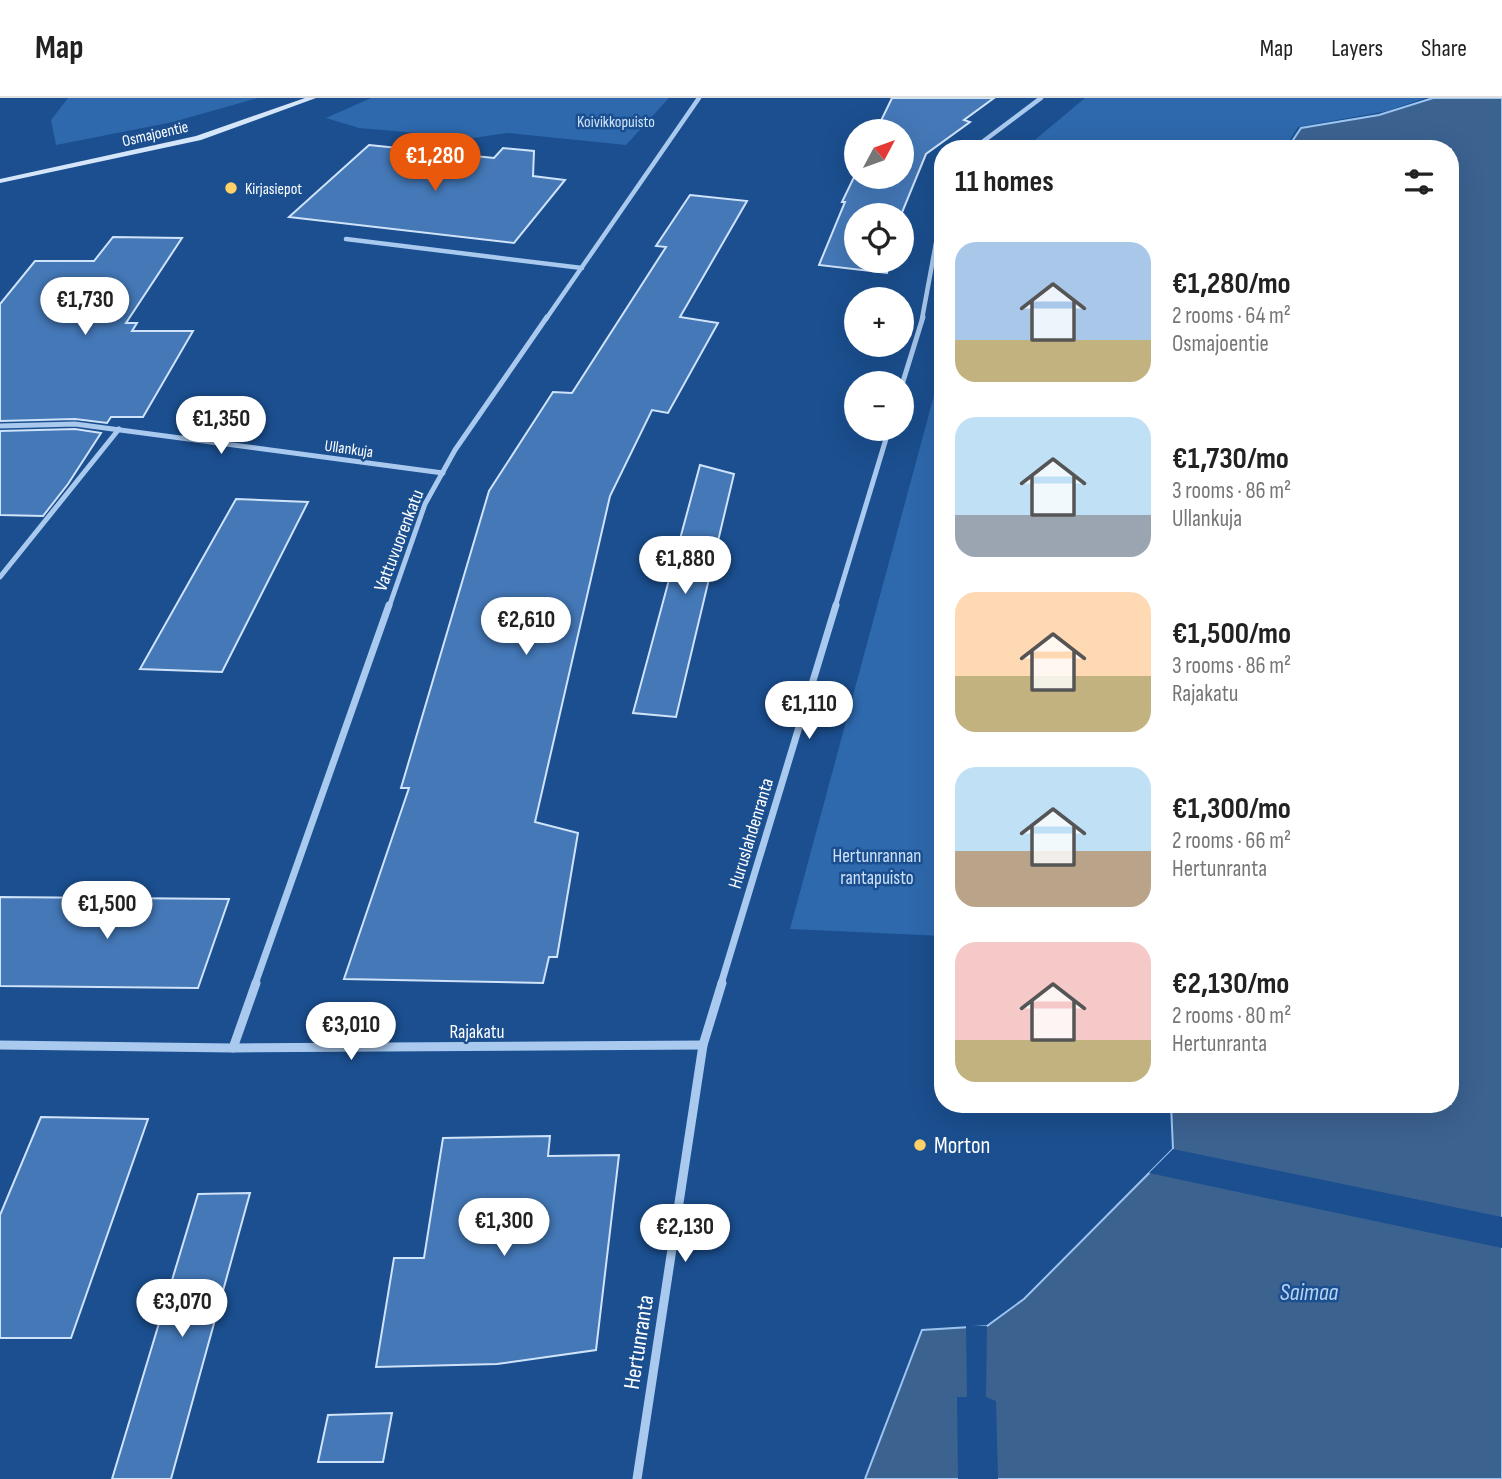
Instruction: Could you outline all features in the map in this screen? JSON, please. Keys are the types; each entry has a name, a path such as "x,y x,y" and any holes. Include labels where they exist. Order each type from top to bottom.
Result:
{"street":[{"name":"Osmajoentie","path":"0,181 198,138 312,98"},
{"name":"Vattuvuorenkatu","path":"233,1048 425,504 455,450 699,98"},
{"path":"985,140 1041,98"},
{"path":"346,239 582,268"},
{"path":"906,371 925,309 934,257"},
{"name":"Ullankuja","path":"0,426 75,424 443,473"},
{"path":"0,578 119,429"},
{"name":"Huruslahdenranta","path":"703,1045 885,441"},
{"name":"Rajakatu","path":"0,1045 233,1048 703,1045"},
{"name":"Hertunranta","path":"637,1479 703,1045"}],"green space":[{"path":"68,98 258,98 173,122 56,145 51,120"},
{"name":"Koivikkopuisto","path":"371,98 669,98 626,145 507,133 473,138 359,128 326,118"},
{"path":"1085,98 1425,98 1387,111 1298,127 1290,140 1035,140"},
{"name":"Hertunrannan rantapuisto","path":"934,395 934,936 790,929"}],"water":[{"name":"Saimaa","path":"1433,98 1502,98 1502,1479 865,1479 922,1330 987,1326 1024,1299 1173,1149 1171,1113 1459,1113 1459,140 1293,140 1301,128 1379,115"}],"pier":[{"path":"1173,1149 1502,1217 1502,1248 1149,1173"},
{"path":"966,1325 987,1326 986,1397 996,1401 998,1479 958,1479 957,1397 967,1397"}],"building":[{"path":"892,98 994,98 964,120 970,122 945,140 934,140 934,148 926,154 914,183 914,119 882,119"},
{"path":"369,145 494,158 503,148 534,151 533,176 565,180 514,243 289,217"},
{"path":"848,189 912,189 906,203 842,202"},
{"path":"690,195 747,201 680,317 718,323 668,413 652,410 610,496 535,822 578,833 557,957 549,957 543,983 344,979 409,788 401,788 489,491 553,392 572,393 666,247 656,246"},
{"path":"844,204 844,268 819,265"},
{"path":"113,237 182,238 126,323 137,323 132,331 193,331 143,417 111,417 107,423 75,419 0,421 0,304 35,261 94,261"},
{"path":"75,429 101,433 68,484 43,516 0,515 0,431"},
{"path":"700,465 734,474 676,717 633,713"},
{"path":"236,499 308,502 222,672 140,669"},
{"path":"0,897 229,899 198,988 0,986"},
{"path":"41,1117 148,1119 71,1338 0,1338 0,1215"},
{"path":"550,1136 548,1156 619,1155 596,1350 497,1364 376,1367 394,1258 424,1258 443,1138"},
{"path":"250,1193 171,1479 112,1479 198,1194"},
{"path":"392,1413 383,1462 318,1462 328,1415"}],"place":[{"name":"Kirjasiepot","path":"231,188"},
{"name":"Morton","path":"920,1145"}]}
